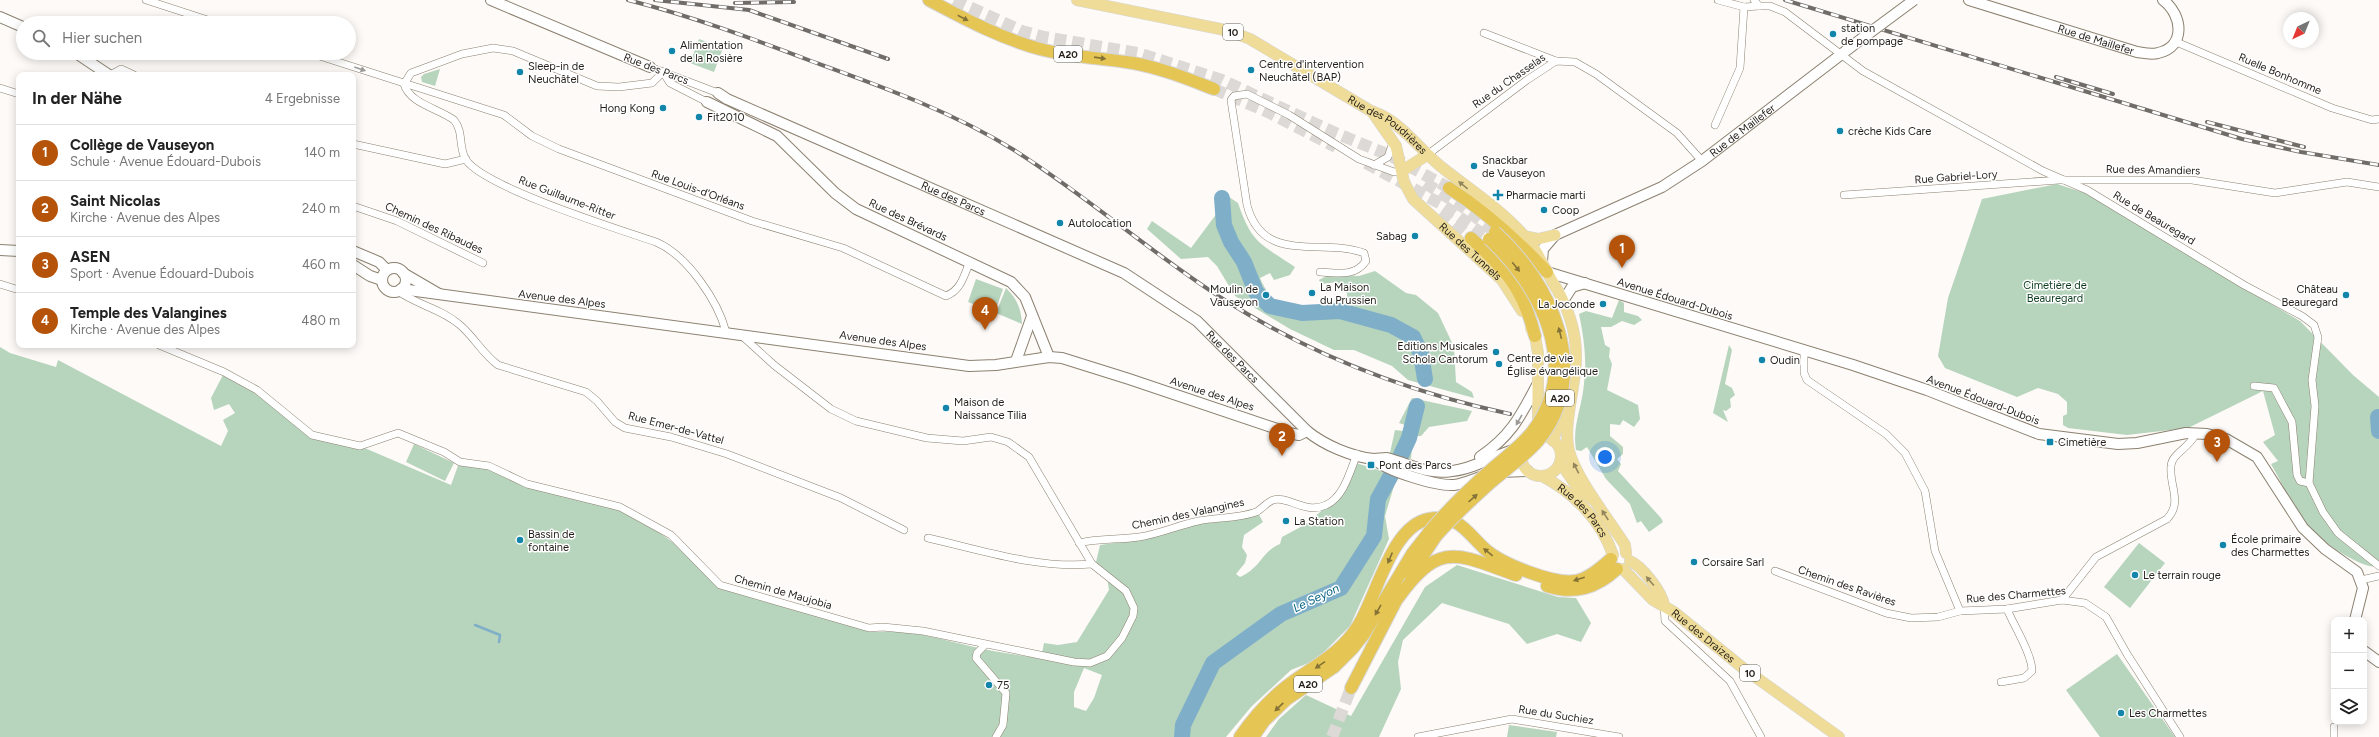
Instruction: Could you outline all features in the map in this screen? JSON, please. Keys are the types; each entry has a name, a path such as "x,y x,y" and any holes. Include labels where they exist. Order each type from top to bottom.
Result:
{"highway":[{"name":"A20","path":"929,0 984,29 1018,43 1064,54 1135,64 1183,77 1214,89"},
{"path":"1449,188 1506,229 1545,267"},
{"name":"A20","path":"1351,688 1433,533 1453,504 1516,449 1532,432 1544,412 1552,385 1554,355 1543,310 1519,272 1492,235"},
{"path":"1471,238 1506,272 1516,285 1528,311 1535,336"},
{"path":"1240,737 1258,714 1276,696 1299,678 1330,658 1348,640 1367,611 1398,543 1416,523 1439,517 1454,520 1468,530 1482,546 1495,557 1556,581 1569,582 1582,579 1620,561"},
{"name":"A20","path":"1253,737 1264,721 1287,699 1334,667 1353,648 1367,629 1412,554 1433,533"},
{"path":"1398,598 1424,567 1449,557 1469,558 1555,588 1569,591 1586,589 1597,584 1620,561"}],"main road":[{"name":"Rue des Parcs","path":"491,0 650,67"},
{"name":"Rue des Poudrières","path":"1077,0 1230,30 1250,39 1371,111 1383,115 1400,128 1427,156 1508,221 1522,236 1545,267"},
{"name":"Rue de Maillefer","path":"1555,235 1654,191 1702,161 1914,0"},
{"name":"Rue de Maillefer","path":"1969,0 2137,52 2160,53 2167,49 2174,41"},
{"path":"2163,0 2172,6 2177,15 2178,34 2174,41"},
{"path":"0,17 16,24"},
{"path":"87,60 105,72"},
{"name":"Rue des Parcs","path":"718,93 727,99 1124,273 1197,320 1307,431 1322,443 1374,459 1381,465 1429,472 1453,471 1469,467 1500,454 1524,447"},
{"name":"Rue des Brévards","path":"707,102 714,108 777,136 830,188 856,209 1011,282 1025,297 1049,357"},
{"name":"Rue des Tunnels","path":"1371,111 1393,140 1399,151 1406,189 1413,199 1506,284 1535,336"},
{"path":"1402,171 1427,156"},
{"path":"1522,236 1538,239 1555,235"},
{"path":"1545,267 1543,249 1555,235"},
{"path":"0,250 16,250"},
{"path":"356,252 379,262 387,270"},
{"name":"10","path":"1545,267 1563,301 1575,339 1576,356 1567,441 1569,452 1580,474 1625,545 1620,561"},
{"name":"Avenue Édouard-Dubois","path":"1545,267 1585,283 1706,322 1804,350 1927,390 2039,434 2118,444 2137,443 2167,436 2196,433 2226,439 2257,458 2303,528 2325,549 2352,566 2361,580"},
{"path":"356,268 370,276 382,280 387,290 400,290 405,283 403,273 394,268 387,270 382,280"},
{"name":"Avenue des Alpes","path":"403,273 444,297"},
{"path":"1563,301 1572,287 1585,283"},
{"name":"Avenue des Alpes","path":"400,290 444,297 726,332 969,366 996,365 1049,357 1062,358 1296,435 1304,434 1307,431"},
{"path":"1016,362 1032,316"},
{"name":"10","path":"1535,336 1538,353 1537,385 1539,415 1535,438"},
{"name":"Rue des Parcs","path":"1469,467 1504,440 1513,430 1537,385"},
{"path":"1537,385 1548,394 1556,396 1564,395 1573,390"},
{"name":"10","path":"1553,441 1562,411 1573,390"},
{"path":"1535,438 1548,438 1553,441 1561,452 1560,462 1553,472 1542,476 1528,471 1522,460 1524,447 1535,438"},
{"name":"10","path":"1560,462 1578,488 1597,501"},
{"name":"Rue des Parcs","path":"1405,468 1453,485 1491,474 1528,471"},
{"name":"Rue des Parcs","path":"1542,476 1562,487 1578,502 1607,537 1620,561"},
{"name":"Rue des Draizes","path":"1620,561 1653,600 1664,605 1743,668 1839,737"},
{"path":"2356,617 2363,588 2361,580"},
{"path":"2367,653 2379,662"}],"street":[{"path":"146,0 195,16"},
{"name":"Rue de Beauregard","path":"1718,0 1744,7 1770,6 1786,12 1841,55 1870,75 2043,171 2087,190 2244,285 2302,316 2314,325 2318,337 2312,380 2315,406 2309,483"},
{"path":"1754,0 1759,6"},
{"path":"1715,125 1740,68 1744,7"},
{"path":"1484,33 1556,61"},
{"name":"Ruelle Bonhomme","path":"2174,41 2332,108 2372,120 2379,119"},
{"path":"356,145 445,164 466,159 462,151 459,125 454,120 415,99 406,92 404,84 411,73 462,54 493,48 514,51 580,79 606,87 652,83 663,72 670,83 707,102"},
{"path":"331,60 404,84"},
{"name":"Rue du Chasselas","path":"1427,156 1527,80 1556,61 1575,62 1596,74 1676,133 1702,161"},
{"name":"Rue des Parcs","path":"650,67 718,93"},
{"path":"116,72 121,69 128,72"},
{"name":"Rue Louis-d'Orléans","path":"404,84 504,115 532,136 559,149 752,221 842,248 946,296 955,292 958,288 970,262"},
{"path":"0,88 16,93"},
{"path":"705,88 704,96 707,102"},
{"path":"1320,272 1354,272 1361,268 1366,261 1364,253 1354,249 1291,246 1277,243 1266,237 1259,230 1249,215 1232,100 1234,96 1247,94 1289,115 1327,140 1374,165 1394,172 1402,171"},
{"path":"1374,165 1388,157 1393,140"},
{"name":"Rue Guillaume-Ritter","path":"466,159 476,170 515,190 667,248 685,263 703,286 719,312 726,332"},
{"name":"Rue Gabriel-Lory","path":"1844,195 2003,185 2048,180 2068,181"},
{"name":"Rue des Amandiers","path":"2068,181 2192,180 2275,193 2347,182 2379,187"},
{"name":"Chemin des Ribaudes","path":"356,207 397,221 483,263"},
{"path":"0,284 16,289"},
{"name":"Rue Emer-de-Vattel","path":"400,290 444,314 460,325 489,359 498,365 586,392 597,401 615,422 625,428 671,437 727,454 840,498 904,530"},
{"path":"739,334 774,365 830,409 856,421 927,438 963,441 991,437 1008,442 1029,458 1079,543"},
{"name":"Chemin de Maujobia","path":"166,348 224,372 257,390 312,435 360,446 398,433 444,452 460,462 489,466 527,484 620,507 670,535 720,585 869,628 883,627 923,631 985,645 1074,662 1090,663 1107,656 1122,638 1133,616 1134,608 1126,591 1092,564 1079,543"},
{"name":"Rue des Charmettes","path":"1804,350 1804,373 1807,380 1886,434 1905,453 1914,467 1925,491 1935,551 1960,611 2008,609 2062,600 2085,603 2106,617 2127,654 2180,737"},
{"path":"2254,386 2274,388 2284,404 2292,422 2297,475 2300,481 2309,483 2323,512 2338,534 2379,566"},
{"path":"2062,600 2096,558 2167,519 2171,514 2176,500 2171,466 2173,459 2190,445 2196,433"},
{"name":"Chemin des Valangines","path":"1079,543 1092,540 1140,537 1199,521 1229,518 1257,511 1273,500 1278,499 1303,507 1326,506 1339,495 1357,454"},
{"path":"928,538 1011,558 1074,566 1092,564"},
{"name":"Chemin des Ravières","path":"1775,572 1886,613 1911,618 1938,617 1960,611"},
{"path":"2361,580 2379,576"},
{"path":"1664,605 1665,621 1730,681 1761,737"},
{"path":"2001,682 2024,678 2032,671 2032,660 2018,635 2008,609"},
{"path":"985,645 977,653 976,658 1006,693 1003,725 996,737"},
{"name":"Rue du Suchiez","path":"1418,737 1512,719 1619,737"},
{"path":"2334,726 2334,737"}],"green space":[{"path":"699,39 723,48 714,72 690,63"},
{"path":"440,69 435,86 422,82 421,77 424,74"},
{"name":"Cimetière de Beauregard","path":"2057,184 2085,193 2300,321 2353,375 2379,397 2379,565 2376,567 2358,562 2338,551 2318,536 2300,516 2271,464 2278,461 2263,442 2275,435 2263,391 2188,428 2127,435 2068,428 2063,425 2063,416 2067,414 2067,402 2058,394 2038,388 2017,397 1945,368 1938,356 1948,298 1982,199"},
{"path":"1229,197 1238,203 1248,227 1259,242 1295,267 1290,275 1274,280 1270,273 1260,278 1267,292 1275,301 1285,306 1303,309 1323,309 1341,305 1348,302 1346,287 1339,285 1338,282 1321,284 1319,280 1328,275 1359,276 1375,271 1406,293 1416,295 1438,313 1454,347 1456,382 1472,392 1474,398 1408,380 1392,366 1354,350 1334,350 1290,329 1235,296 1217,266 1208,257 1181,259 1147,229 1152,221 1191,248"},
{"path":"976,279 1003,289 995,312 968,302"},
{"path":"1006,288 1018,304 1022,324 996,313"},
{"path":"1619,300 1624,303 1624,312 1638,316 1642,320 1634,325 1622,321 1611,327 1601,327 1605,345 1610,348 1609,357 1612,364 1607,390 1638,405 1640,419 1634,427 1623,420 1620,425 1610,424 1610,436 1623,447 1623,454 1617,459 1621,464 1618,471 1663,522 1649,532 1641,521 1637,523 1630,504 1606,479 1587,447 1581,451 1576,450 1575,433 1585,375 1584,340 1579,314 1586,311 1612,318"},
{"path":"1729,345 1732,350 1725,384 1732,388 1735,395 1730,399 1731,407 1726,411 1723,410 1728,422 1713,413"},
{"path":"0,347 10,353 56,367 58,360 221,446 228,431 223,420 235,413 229,404 214,410 211,398 224,373 257,391 311,436 360,446 451,485 459,463 488,467 527,485 616,509 653,528 686,552 720,588 874,632 887,631 912,633 982,649 1041,659 1044,643 1058,645 1077,642 1109,590 1106,571 1096,562 1100,545 1150,538 1199,521 1257,511 1263,522 1244,535 1242,547 1247,555 1245,563 1236,574 1240,577 1253,569 1269,551 1280,544 1282,537 1306,524 1333,501 1353,462 1397,476 1385,516 1389,539 1350,626 1316,660 1291,670 1251,707 1226,737 0,737","holes":["1084,668 1102,675 1094,698 1086,711 1074,707 1074,692"]},
{"path":"1412,398 1472,411 1467,421 1429,427 1421,436 1413,436 1411,459 1390,453 1395,430 1403,431 1405,425 1399,423"},
{"path":"414,444 454,463 445,481 406,462"},
{"name":"Le terrain rouge","path":"2139,543 2165,563 2130,608 2104,587"},
{"path":"1457,565 1558,597 1576,598 1591,623 1581,642 1557,634 1527,644 1509,624 1442,603 1403,640 1398,662 1401,689 1379,737 1266,737 1279,719 1306,695 1351,716 1425,587"},
{"name":"Les Charmettes","path":"2117,654 2175,737 2100,737 2066,690"},
{"path":"1509,725 1557,732 1556,737 1507,737"}],"waterway":[{"name":"Le Seyon","path":"1222,198 1224,225 1231,242 1244,262 1256,292 1270,306 1302,313 1340,311 1391,325 1413,337 1421,354 1425,379"},
{"name":"Le Seyon","path":"1182,737 1183,725 1213,663 1281,614 1341,588 1374,536 1378,499 1409,438 1417,406"},
{"path":"2378,417 2379,431"},
{"path":"475,625 500,635 499,642"}],"tunnel":[{"path":"954,0 1022,31 1044,37 1138,53 1222,80 1333,132 1389,155 1449,188"},
{"path":"1214,89 1268,112 1336,147"},
{"path":"1366,163 1443,205 1489,239"},
{"path":"1425,183 1463,207 1495,232"},
{"path":"1441,212 1471,238"},
{"path":"1332,737 1351,688"}],"railway":[{"path":"628,0 698,20 743,36 889,90 940,111 1014,150 1067,186 1196,281 1223,299 1291,338 1326,355 1398,383 1435,395 1510,414"},
{"path":"655,0 749,10 888,59"},
{"path":"1785,0 2242,139 2301,152 2379,165"},
{"path":"735,3 794,2"},
{"path":"2056,77 2113,94"},
{"path":"2207,122 2304,147"}],"place":[{"name":"station de pompage","path":"1833,34"},
{"name":"Alimentation de la Rosière","path":"672,51"},
{"name":"Centre d'intervention Neuchâtel (BAP)","path":"1251,70"},
{"name":"Sleep-in de Neuchâtel","path":"520,72"},
{"name":"Hong Kong","path":"663,108"},
{"name":"Fit2010","path":"699,117"},
{"name":"crèche Kids Care","path":"1840,131"},
{"name":"Snackbar de Vauseyon","path":"1474,166"},
{"name":"Pharmacie marti","path":"1498,195"},
{"name":"Coop","path":"1544,210"},
{"name":"Autolocation","path":"1060,223"},
{"name":"Sabag","path":"1415,236"},
{"name":"Collège de Vauseyon","path":"1622,268"},
{"name":"La Maison du Prussien","path":"1312,293"},
{"name":"Moulin de Vauseyon","path":"1266,295"},
{"name":"Château Beauregard","path":"2346,295"},
{"name":"La Joconde","path":"1603,304"},
{"name":"Temple des Valangines","path":"985,330"},
{"name":"Editions Musicales Schola Cantorum","path":"1496,352"},
{"name":"Oudin","path":"1762,360"},
{"name":"Centre de vie Église évangélique","path":"1499,364"},
{"name":"Maison de Naissance Tilia","path":"946,408"},
{"name":"Cimetière","path":"2050,442"},
{"name":"Saint Nicolas","path":"1282,456"},
{"name":"ASEN","path":"2217,462"},
{"name":"Pont des Parcs","path":"1371,465"},
{"name":"La Station","path":"1286,521"},
{"name":"Bassin de fontaine","path":"520,540"},
{"name":"École primaire des Charmettes","path":"2223,545"},
{"name":"Corsaire Sarl","path":"1694,562"},
{"name":"Le terrain rouge","path":"2135,575"},
{"name":"75","path":"989,685"},
{"name":"Les Charmettes","path":"2121,713"}]}
